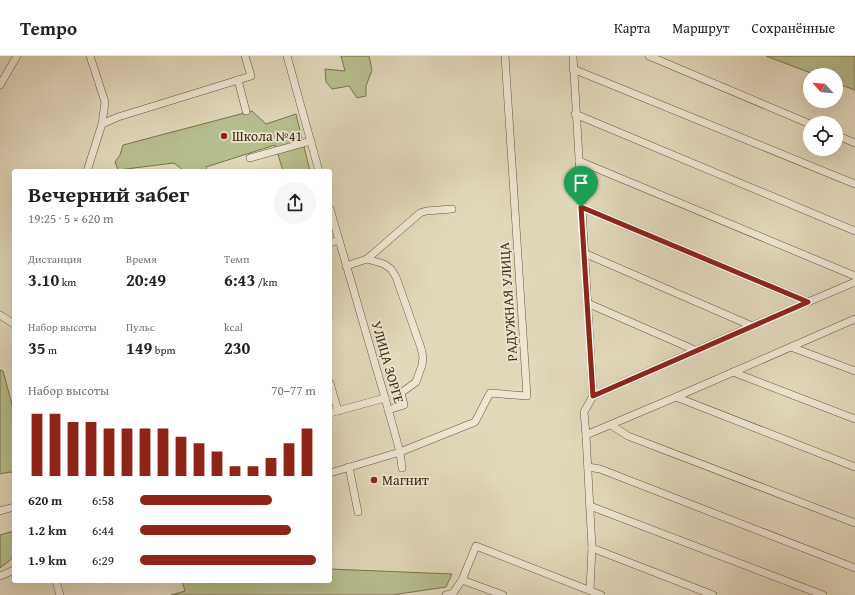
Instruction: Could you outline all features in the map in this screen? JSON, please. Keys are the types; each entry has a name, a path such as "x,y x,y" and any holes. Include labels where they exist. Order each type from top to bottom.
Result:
{"street":[{"path":"0,85 17,56"},
{"path":"88,169 102,124 105,102 90,56"},
{"path":"102,124 118,117 251,76 245,56"},
{"path":"287,56 318,169"},
{"name":"РАДУЖНАЯ УЛИЦА","path":"400,452 475,422 490,392 527,396 505,56"},
{"path":"573,56 575,114 593,396 584,412 592,548 590,590"},
{"path":"649,56 803,121"},
{"path":"574,69 855,184"},
{"path":"238,80 246,111"},
{"path":"575,114 855,231"},
{"path":"843,138 855,143"},
{"path":"250,158 311,141"},
{"path":"579,161 855,276"},
{"path":"581,207 808,302"},
{"path":"346,266 367,259 420,213 426,211 452,209"},
{"name":"УЛИЦА ЗОРГЕ","path":"332,217 385,398 400,452 402,468"},
{"path":"332,242 339,240"},
{"path":"584,253 752,326"},
{"path":"367,259 384,264 391,269 417,336 423,357 416,382 401,393 404,405 388,410"},
{"path":"593,396 855,282"},
{"path":"587,303 697,351"},
{"path":"0,315 12,323"},
{"path":"586,436 791,346 853,321"},
{"path":"791,346 855,371"},
{"path":"733,372 855,419"},
{"path":"332,390 338,411"},
{"path":"676,397 855,467"},
{"path":"332,412 385,398"},
{"path":"611,425 628,436 855,523"},
{"path":"332,472 400,452"},
{"path":"349,467 358,512"},
{"path":"588,467 600,469 855,568"},
{"path":"590,506 823,595"},
{"path":"0,512 12,508"},
{"path":"446,595 453,593 462,580 476,546 602,595"},
{"path":"592,548 713,595"},
{"path":"0,576 12,571"},
{"path":"462,580 503,595"},
{"path":"57,583 60,595"}],"green space":[{"path":"341,56 369,56 372,70 366,86 366,96 357,98 349,86 332,89 326,82 325,69 345,71"},
{"path":"766,56 855,56 855,90 843,86 843,68 803,68 803,70"},
{"name":"Школа №41","path":"252,111 266,124 296,114 310,169 282,169 275,145 206,167 206,169 182,169 174,163 118,169 115,162 120,155 123,145"},
{"path":"0,370 3,371 12,405 12,472 0,474"},
{"path":"12,532 12,559 0,568 0,535"},
{"path":"332,569 452,574 446,587 392,595 171,595 185,591 183,583 332,583"}],"place":[{"name":"Школа №41","path":"224,136"},
{"name":"Магнит","path":"374,480"}],"route":[{"path":"581,207 808,302 593,396 581,207"}]}
